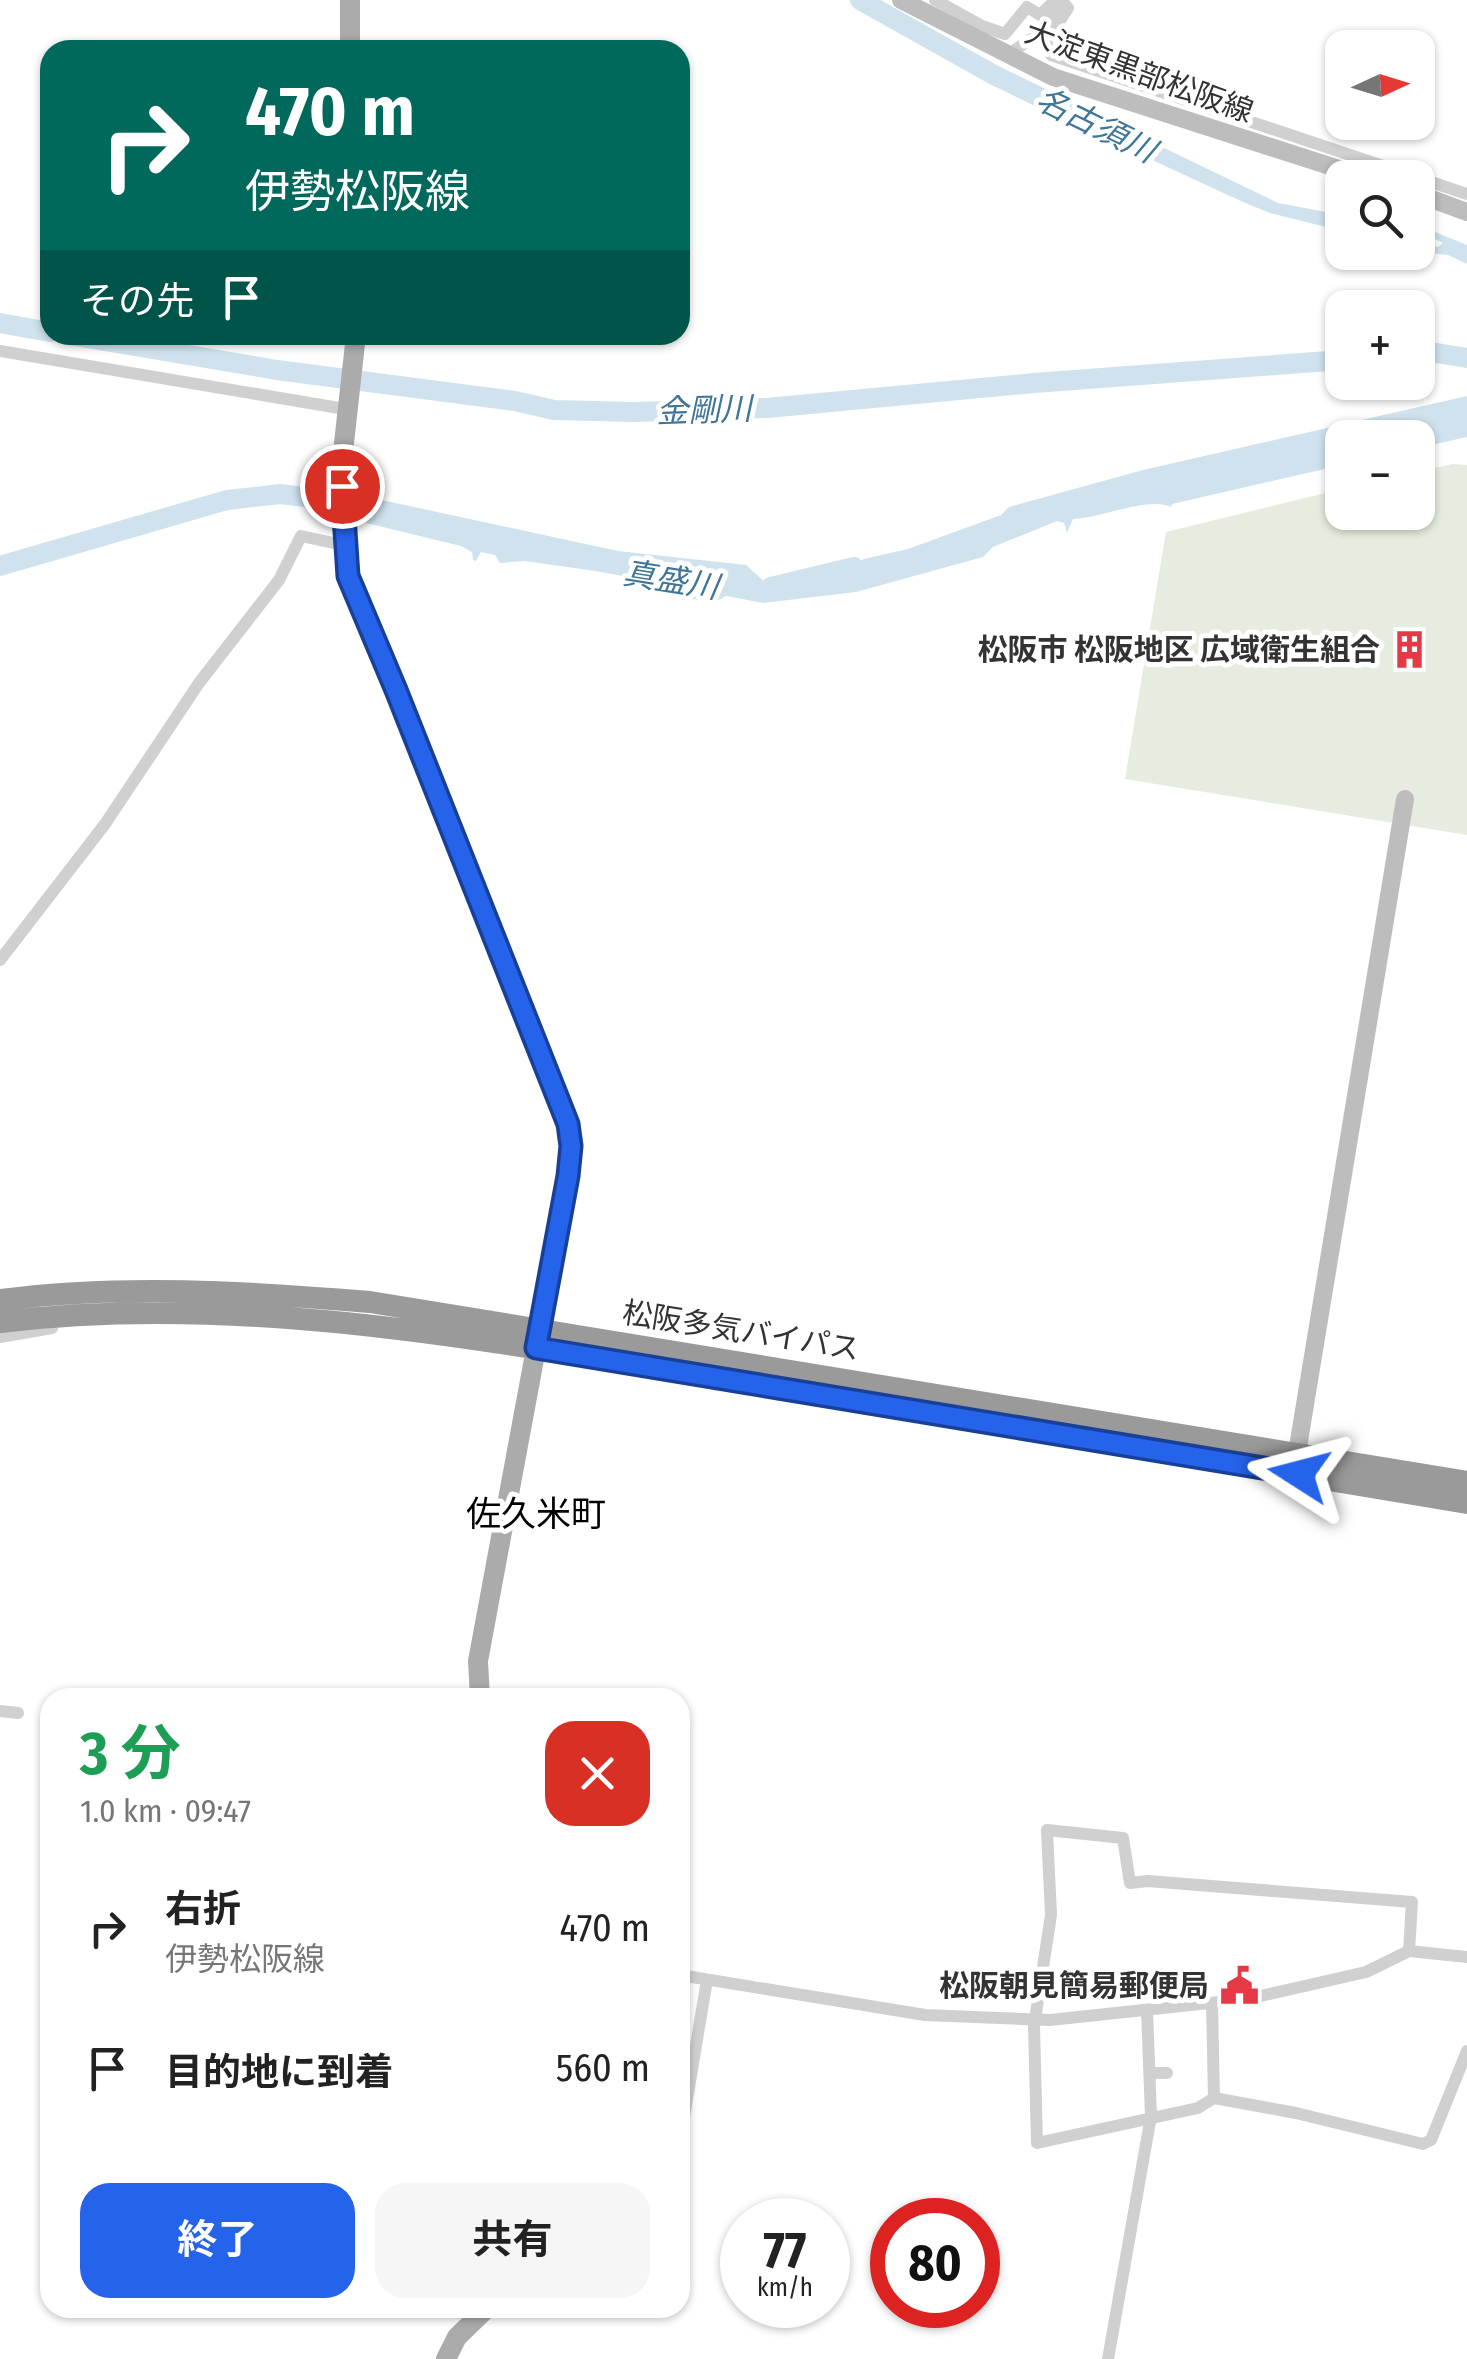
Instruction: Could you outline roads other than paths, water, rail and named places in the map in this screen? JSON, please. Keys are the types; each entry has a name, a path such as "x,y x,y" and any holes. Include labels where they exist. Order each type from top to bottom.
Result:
{"highway":[{"name":"松阪多気バイパス","path":"0,1300 45,1294 188,1290 370,1302 538,1338 1298,1464 1467,1482"},
{"name":"松阪多気バイパス","path":"0,1322 186,1312 538,1338"},
{"name":"松阪多気バイパス","path":"1298,1464 1467,1503"}],"main road":[{"path":"350,0 350,40"},
{"path":"355,345 345,409 342,486 348,576 568,1124 570,1164 478,1661 479,1688"},
{"path":"446,2359 457,2337 477,2318"}],"street":[{"name":"大淀東黒部松阪線","path":"901,0 1053,77 1325,162"},
{"path":"935,0 982,26 1006,34 1028,7 1040,15 1061,0"},
{"path":"1008,55 1034,38 1061,0"},
{"path":"1061,0 1068,8 1046,42 1051,54 1467,194"},
{"path":"1294,134 1311,156 1339,149"},
{"path":"1435,200 1467,212"},
{"path":"0,350 345,409"},
{"path":"0,960 104,824 199,683 280,580 302,536 343,540"},
{"path":"1298,1464 1327,1252 1405,799"},
{"path":"0,1337 54,1327 180,1322 281,1325 301,1318"},
{"path":"0,1711 18,1712"},
{"path":"1409,1951 1412,1902 1227,1886 1130,1883 1123,1838 1047,1830 1051,1914 1034,2026 1036,2142 1198,2108 1214,2098 1296,2112 1423,2144 1431,2140 1467,2050"},
{"path":"690,1977 925,2016 1037,2019 1212,2004 1366,1972 1409,1951 1467,1957"},
{"path":"690,2081 707,1980"},
{"path":"1212,2004 1214,2098"},
{"path":"1108,2359 1150,2116 1147,2010"},
{"path":"1150,2073 1167,2073"}],"water":[{"path":"1048,92 1278,203 1325,212 1325,227 1243,202 1042,109"},
{"path":"1435,232 1467,245 1467,264 1435,254 1435,246 1443,243 1435,239"},
{"path":"1467,396 1467,437 1435,444 1435,420 1362,420"},
{"path":"1325,428 1325,469 1171,507 1150,504 1073,519 1067,533 1064,523 1057,521 993,547 983,557 856,592 763,603 596,571 524,561 500,563 495,555 481,552 476,561 472,552 461,546 350,519 349,493 618,551 746,565 767,584 816,580 864,559 908,549 1001,515 1009,507 1143,470"}],"waterway":[{"name":"名古須川","path":"860,0 994,75 1070,112"},
{"name":"金剛川","path":"0,323 40,330"},
{"name":"金剛川","path":"128,345 277,370 515,401 554,410 634,412 767,408 1325,361"},
{"name":"金剛川","path":"1435,353 1467,358"},
{"name":"真盛川","path":"0,566 227,500 280,494 357,506"},
{"name":"真盛川","path":"771,587 854,567"},
{"name":"真盛川","path":"637,577 683,589 717,590"}],"place":[{"name":"松阪市 松阪地区 広域衛生組合","path":"1410,650"},
{"name":"松阪朝見簡易郵便局","path":"1239,1986"}],"district":[{"name":"佐久米町","path":"536,1514"}]}
